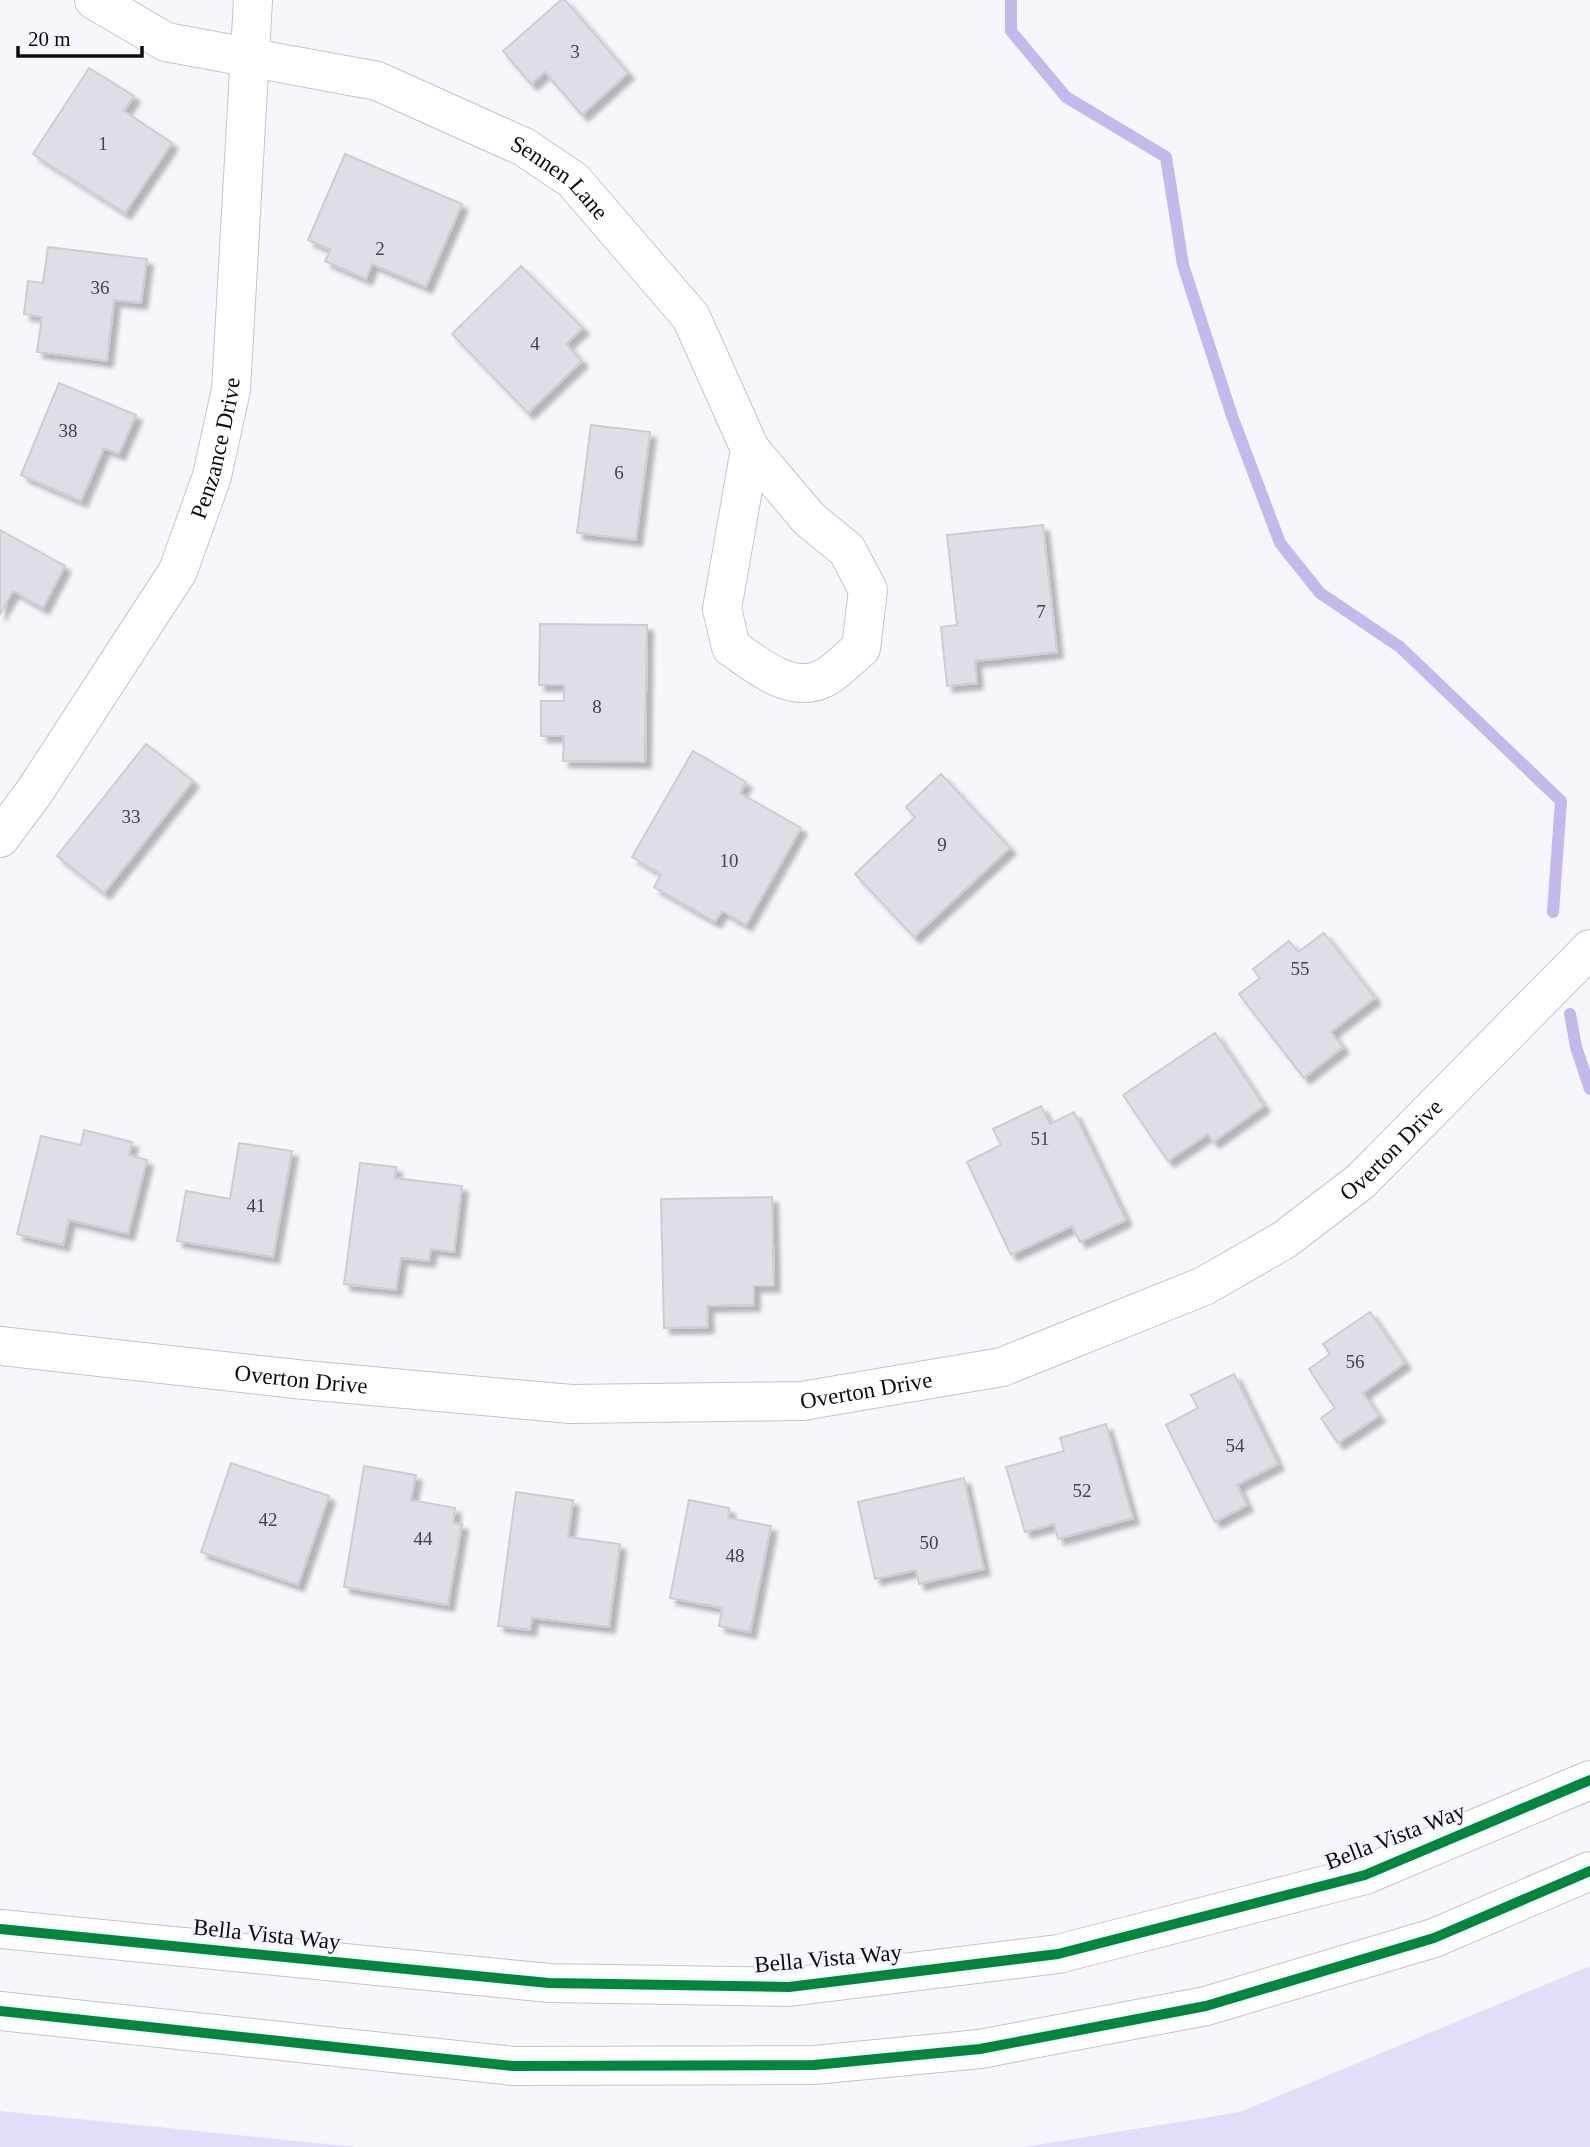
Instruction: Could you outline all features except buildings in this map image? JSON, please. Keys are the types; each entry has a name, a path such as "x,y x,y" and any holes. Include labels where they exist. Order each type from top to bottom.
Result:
{"street":[{"name":"Sennen Lane","path":"94,0 166,41 377,81 524,147 573,180 691,317 750,449 809,519 847,550 868,590 861,648 822,680 795,683 770,673 731,647 722,609 750,449"},
{"name":"Penzance Drive","path":"0,838 35,792 178,571 212,476 231,390 253,0"},
{"name":"Overton Drive","path":"0,1346 305,1380 571,1404 802,1401 1002,1367 1204,1286 1284,1240 1361,1181 1590,949"},
{"name":"Bella Vista Way","path":"0,1929 549,1983 789,1987 1058,1954 1352,1879 1590,1780"},
{"path":"0,2011 513,2066 814,2065 980,2049 1206,2006 1434,1938 1590,1871"}],"shaded area":[{"path":"1590,1966 1590,2147 1024,2147 1240,2112"},
{"path":"0,2111 356,2147 0,2147"}],"waterway":[{"path":"1011,0 1011,31 1066,97 1166,157 1183,265 1232,416 1280,543 1320,593 1400,647 1561,801 1553,912"},
{"path":"1570,1014 1576,1047 1590,1089"}],"cycle path":[{"path":"0,1929 549,1983 789,1987 1058,1954 1365,1875 1590,1780"},
{"path":"0,2011 513,2066 814,2065 980,2049 1206,2006 1434,1938 1590,1871"}]}
